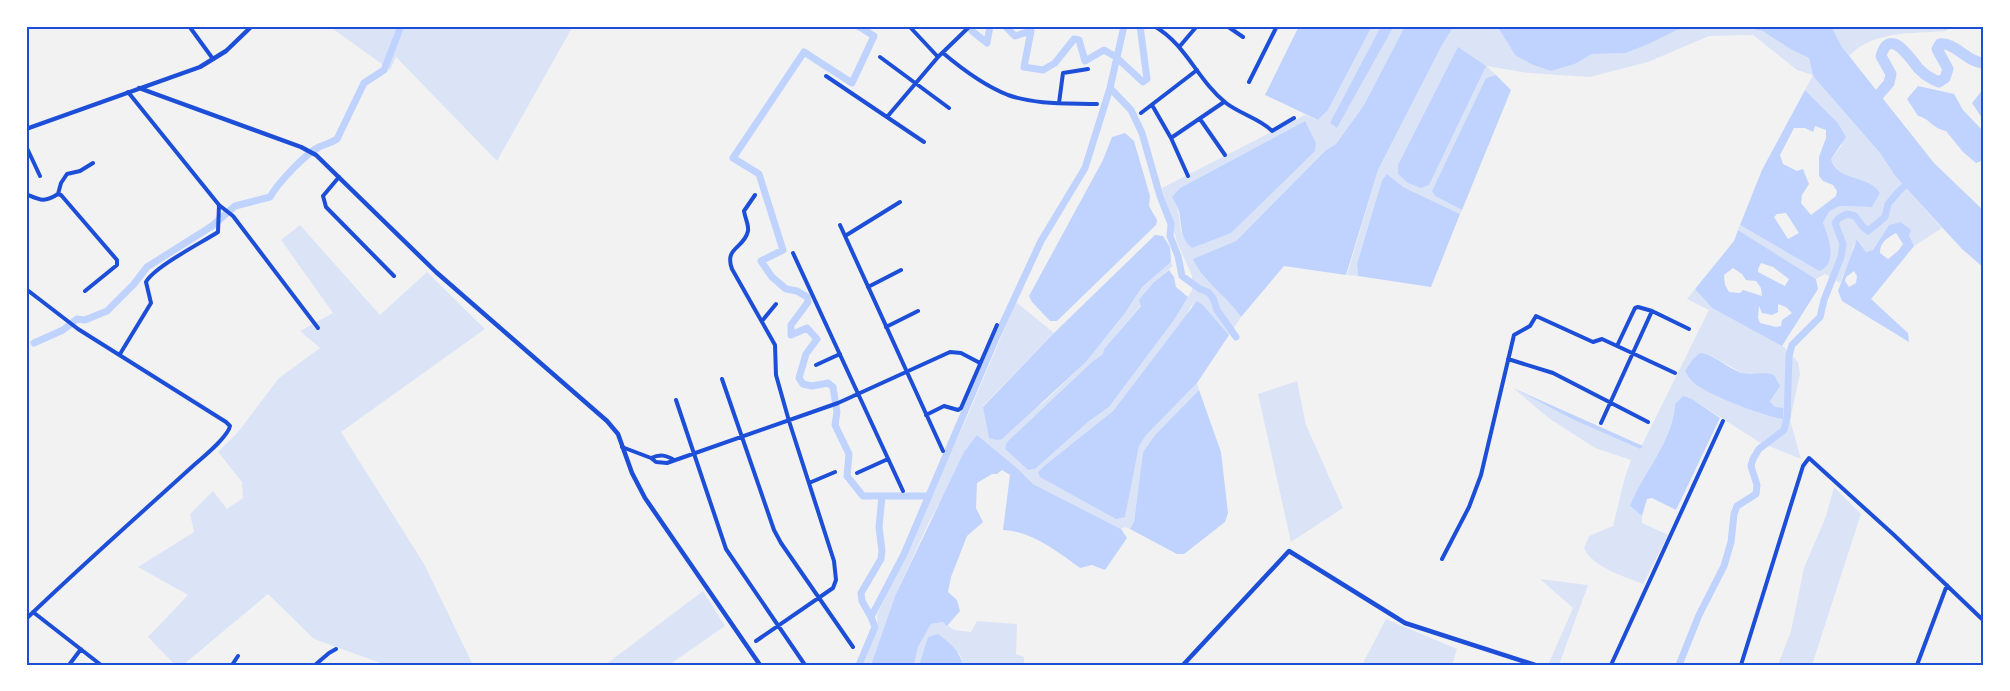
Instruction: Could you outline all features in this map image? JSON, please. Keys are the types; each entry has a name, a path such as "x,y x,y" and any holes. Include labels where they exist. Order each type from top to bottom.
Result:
{"street":[{"path":"190,26 213,59"},
{"path":"26,129 200,67 226,51 252,26"},
{"path":"909,26 938,57"},
{"path":"1154,26 1180,46 1224,102 1244,115 1264,123 1272,131 1294,118"},
{"path":"1180,46 1197,26"},
{"path":"1227,26 1243,37"},
{"path":"1249,82 1276,26"},
{"path":"887,117 938,57 969,28"},
{"path":"943,53 972,74 1008,95 1023,99 1059,103 1097,104"},
{"path":"880,56 949,108"},
{"path":"1059,103 1063,73 1088,69"},
{"path":"1141,113 1197,70"},
{"path":"826,76 924,142"},
{"path":"139,88 310,151 436,272 607,421 618,434 632,473 645,498 760,665"},
{"path":"128,92 219,204 232,215 318,328"},
{"path":"1171,138 1224,102"},
{"path":"1152,105 1171,138 1188,176"},
{"path":"1200,119 1225,155"},
{"path":"26,146 40,176"},
{"path":"26,194 44,201 51,199 58,194 61,183 67,174 80,171 93,163"},
{"path":"339,177 323,196 326,207 394,276"},
{"path":"58,194 61,195 118,262 115,267 85,291"},
{"path":"755,195 744,211 748,233 730,254 728,260 775,345 776,375 836,571 835,585 756,641"},
{"path":"845,236 900,202"},
{"path":"120,354 151,303 146,282 148,278 218,232 219,204"},
{"path":"840,225 943,451"},
{"path":"793,253 903,491"},
{"path":"868,287 901,270"},
{"path":"26,288 78,329 229,424 230,430 26,618"},
{"path":"762,321 776,304"},
{"path":"1618,346 1635,308 1641,307 1652,311 1689,329"},
{"path":"886,327 918,311"},
{"path":"1601,423 1652,311"},
{"path":"1442,560 1469,506 1481,475 1514,335 1527,329 1536,316 1593,342 1602,339 1675,373"},
{"path":"926,415 944,406 954,410 961,408 997,325"},
{"path":"622,447 651,458 656,462 667,463 743,438 859,395 950,352 961,353 980,363"},
{"path":"816,365 840,354"},
{"path":"1508,359 1552,373 1648,422"},
{"path":"722,379 774,530 853,647"},
{"path":"676,400 726,549 805,665"},
{"path":"1611,665 1723,421"},
{"path":"651,458 657,455 666,456 674,460"},
{"path":"1741,665 1804,466 1810,458 1984,621"},
{"path":"857,473 888,459"},
{"path":"809,483 835,472"},
{"path":"1183,665 1289,551 1405,623 1535,665"},
{"path":"1917,665 1947,585"},
{"path":"33,612 101,665"},
{"path":"69,665 81,649"},
{"path":"315,665 336,649"},
{"path":"232,665 238,656"}],"shaded area":[{"path":"329,26 560,26 562,28 561,26 573,26 497,161 396,57 390,70"},
{"path":"1372,26 1381,26 1331,123 1337,128 1394,26 1405,26 1364,105 1336,144 1326,150 1236,241 1194,259 1198,268 1241,317 1229,335 1203,305 1191,306 1186,316 1113,411 1038,472 1064,490 1125,517 1139,446 1146,434 1197,383 1199,390 1155,435 1143,452 1134,522 1130,529 1125,527 1121,529 1033,484 1017,468 977,435 928,524 895,596 871,665 863,665 878,626 877,615 967,417 1016,302 1054,333 983,406 989,438 1043,403 1086,362 1125,313 1142,287 1171,262 1173,266 1154,282 1141,305 1104,349 1103,354 1093,361 1006,443 1005,449 1028,470 1035,469 1088,422 1109,407 1174,320 1192,290 1192,276 1177,242 1162,188 1305,115 1318,120 1328,110","holes":["1305,121 1181,232 1178,209 1180,188"]},
{"path":"1454,26 1497,26 1515,55 1577,63 1592,54 1626,53 1677,30 1742,26 1763,30 1792,50 1809,58 1813,75 1797,70 1753,35 1709,36 1648,62 1590,77 1528,73 1487,66 1496,75 1486,78 1435,196 1462,210 1460,214 1403,187 1387,174 1382,180 1357,264 1358,276 1347,275 1378,170 1442,45"},
{"path":"1831,26 1953,26 1946,31 1907,33 1882,37 1859,48 1849,56"},
{"path":"1813,75 1880,153 1896,177 1942,228 1914,246 1909,235 1889,225 1873,250 1866,252 1858,239 1853,246 1850,261 1840,283 1825,274 1816,279 1738,230 1740,225 1819,271 1828,238 1823,223 1829,212 1839,206 1872,207 1880,193 1869,183 1840,171 1831,159 1842,145 1837,122 1805,90"},
{"path":"300,225 380,315 427,272 485,329 341,432 424,564 473,665 386,665 314,639 268,594 183,665 175,665 148,637 188,595 138,567 194,532 190,514 213,491 227,509 243,498 242,482 218,452 238,432 279,378 320,348 300,331 333,313 281,240"},
{"path":"1695,289 1712,308 1784,347 1798,362 1800,374 1790,420 1801,459 1759,442 1692,399 1675,404 1669,431 1630,506 1642,516 1642,523 1668,535 1643,584 1602,566 1588,555 1584,548 1589,536 1613,526 1631,460 1595,448 1550,419 1513,388 1572,419 1640,449 1709,310 1687,299","holes":["1708,354 1775,391 1770,400 1775,407"]},
{"path":"1297,381 1306,425 1343,508 1291,542 1258,394"},
{"path":"1834,487 1861,514 1812,665 1778,665 1791,631 1804,568 1826,516"},
{"path":"1540,579 1588,585 1559,665 1549,663 1573,608"},
{"path":"703,591 725,626 669,665 605,665"},
{"path":"1386,619 1457,649 1452,665 1362,665"},
{"path":"977,621 1017,624 1016,654 1024,657 1024,665 963,665 960,654 928,637 919,665 914,665 918,647 931,624 943,622 954,630 971,632"}],"water":[{"path":"1299,26 1372,26 1328,110 1318,120 1265,95"},
{"path":"1381,26 1394,26 1337,128 1330,123"},
{"path":"1405,26 1454,26 1442,45 1378,170 1346,275 1284,266 1241,317 1203,275 1193,259 1236,241 1326,150 1336,144 1364,105"},
{"path":"1497,26 1552,26 1571,29 1577,26 1711,26 1677,30 1626,53 1592,54 1577,63 1551,71 1531,64 1515,55"},
{"path":"1742,26 1831,26 1842,47 1934,163 1984,211 1984,268 1962,249 1896,177 1880,153 1813,76 1809,58 1792,50 1763,31"},
{"path":"1458,47 1486,66 1429,185 1421,188 1408,183 1398,174 1398,165"},
{"path":"1496,75 1511,90 1462,210 1435,196 1432,191 1486,78"},
{"path":"1918,86 1954,94 1963,110 1984,132 1984,160 1976,163 1963,152 1946,131 1918,116 1907,99"},
{"path":"1984,88 1984,121 1972,103"},
{"path":"1805,90 1837,122 1846,137 1831,159 1834,166 1846,175 1869,183 1880,193 1872,207 1839,206 1829,212 1823,223 1828,236 1830,257 1825,268 1819,271 1740,225 1762,170","holes":["1815,126 1826,130 1826,138 1819,157 1819,176 1823,181 1833,185 1837,191 1836,196 1811,215 1801,203 1802,195 1809,184 1803,169 1797,171 1783,164 1780,155 1794,128 1805,128 1813,132","1786,213 1799,233 1788,239 1774,217 1777,214"]},
{"path":"1305,121 1316,143 1315,151 1231,233 1192,248 1183,236 1178,209 1172,197 1180,188"},
{"path":"1125,133 1134,141 1150,196 1149,206 1157,220 1156,225 1057,321 1050,321 1032,302 1029,296 1103,160 1112,137"},
{"path":"1387,174 1403,187 1460,214 1431,287 1358,276 1357,264 1382,180"},
{"path":"1901,222 1911,230 1909,235 1914,246 1871,299 1908,333 1909,342 1842,301 1838,291 1857,239 1866,252 1873,250 1889,225","holes":["1896,233 1903,244 1888,259 1880,253 1881,246","1854,271 1857,276 1856,283 1849,287 1845,281 1846,277"]},
{"path":"1738,230 1816,279 1818,289 1782,346 1712,308 1695,289 1734,241","holes":["1761,263 1773,267 1789,279 1785,286 1758,272","1733,268 1742,274 1746,280 1756,281 1761,288 1762,296 1743,290 1740,293 1729,292 1725,285 1724,275","1778,304 1786,307 1792,313 1782,320 1781,326 1776,327 1760,323 1758,318 1759,306 1762,313 1772,315 1778,312"]},
{"path":"1155,235 1163,236 1170,247 1171,262 1142,287 1125,313 1086,362 1002,439 989,438 983,407 1054,333"},
{"path":"1169,270 1174,277 1176,287 1188,297 1174,320 1109,407 1088,422 1035,469 1028,470 1005,449 1006,443 1093,361 1103,354 1104,349 1141,306 1139,300 1154,282"},
{"path":"1197,301 1203,305 1229,335 1197,383 1146,435 1139,446 1125,517 1116,519 1040,477 1038,472 1043,467 1113,411"},
{"path":"1700,353 1712,356 1743,373 1774,375 1780,386 1770,401 1775,407 1783,408 1783,419 1735,404 1698,386 1685,371 1693,359"},
{"path":"1513,388 1643,446 1640,449 1572,419"},
{"path":"1199,390 1221,452 1228,513 1225,522 1184,554 1177,554 1130,529 1134,522 1143,452 1155,435"},
{"path":"1683,396 1692,399 1720,418 1676,510 1652,498 1647,499 1642,516 1630,506 1669,431 1675,404"},
{"path":"977,435 1017,468 1033,484 1121,529 1127,538 1105,570 1092,565 1080,568 1034,538 1013,531 1003,530 1010,475 1002,470 997,474 992,474 977,483 976,508 983,522 967,536 951,577 948,592 957,600 960,611 947,626 943,622 931,624 918,647 914,665 871,665 895,596 964,452"},
{"path":"938,634 954,647 963,665 919,665 928,637"}],"waterway":[{"path":"34,343 63,330 77,319 85,320 107,311 134,284 147,267 212,226 235,206 270,197 299,162 319,147 337,139 364,83 384,70 401,26"},
{"path":"858,26 874,36 852,83 804,52 733,158 759,174 783,250 761,261 772,277 786,289 797,291 807,297 808,302 791,325 791,335 807,328 817,339 806,354 799,378 803,384 812,386 828,383 833,387 837,412 835,425 849,454 847,476 863,496 882,496 879,527 881,559 861,593 862,601 871,617"},
{"path":"970,26 972,31 987,43 990,26"},
{"path":"1005,26 1015,36 1031,31 1024,67 1043,70 1055,63 1074,39 1079,40 1085,61 1104,50 1116,57 1143,82 1147,79 1140,26"},
{"path":"859,665 875,627 871,617 904,554 996,338 1041,241 1085,168 1110,88 1124,26"},
{"path":"1870,105 1889,83 1891,74 1881,56 1885,47 1890,44 1895,44 1906,53 1921,71 1939,82 1945,78 1948,69 1937,49 1940,44 1951,46 1972,60 1984,63"},
{"path":"1110,88 1131,110 1142,133 1160,196 1171,224 1170,236 1178,256 1182,276 1200,289 1208,292 1213,298 1217,310 1236,337"},
{"path":"1679,665 1699,615 1724,566 1731,542 1734,514 1737,506 1756,494 1757,485 1751,466 1753,459 1759,449 1784,430 1787,418 1789,356 1792,345 1820,317 1824,300 1841,257 1843,244 1835,223 1839,218 1847,214 1855,216 1868,231 1885,217 1888,204 1910,181"},
{"path":"882,496 928,496"}]}
